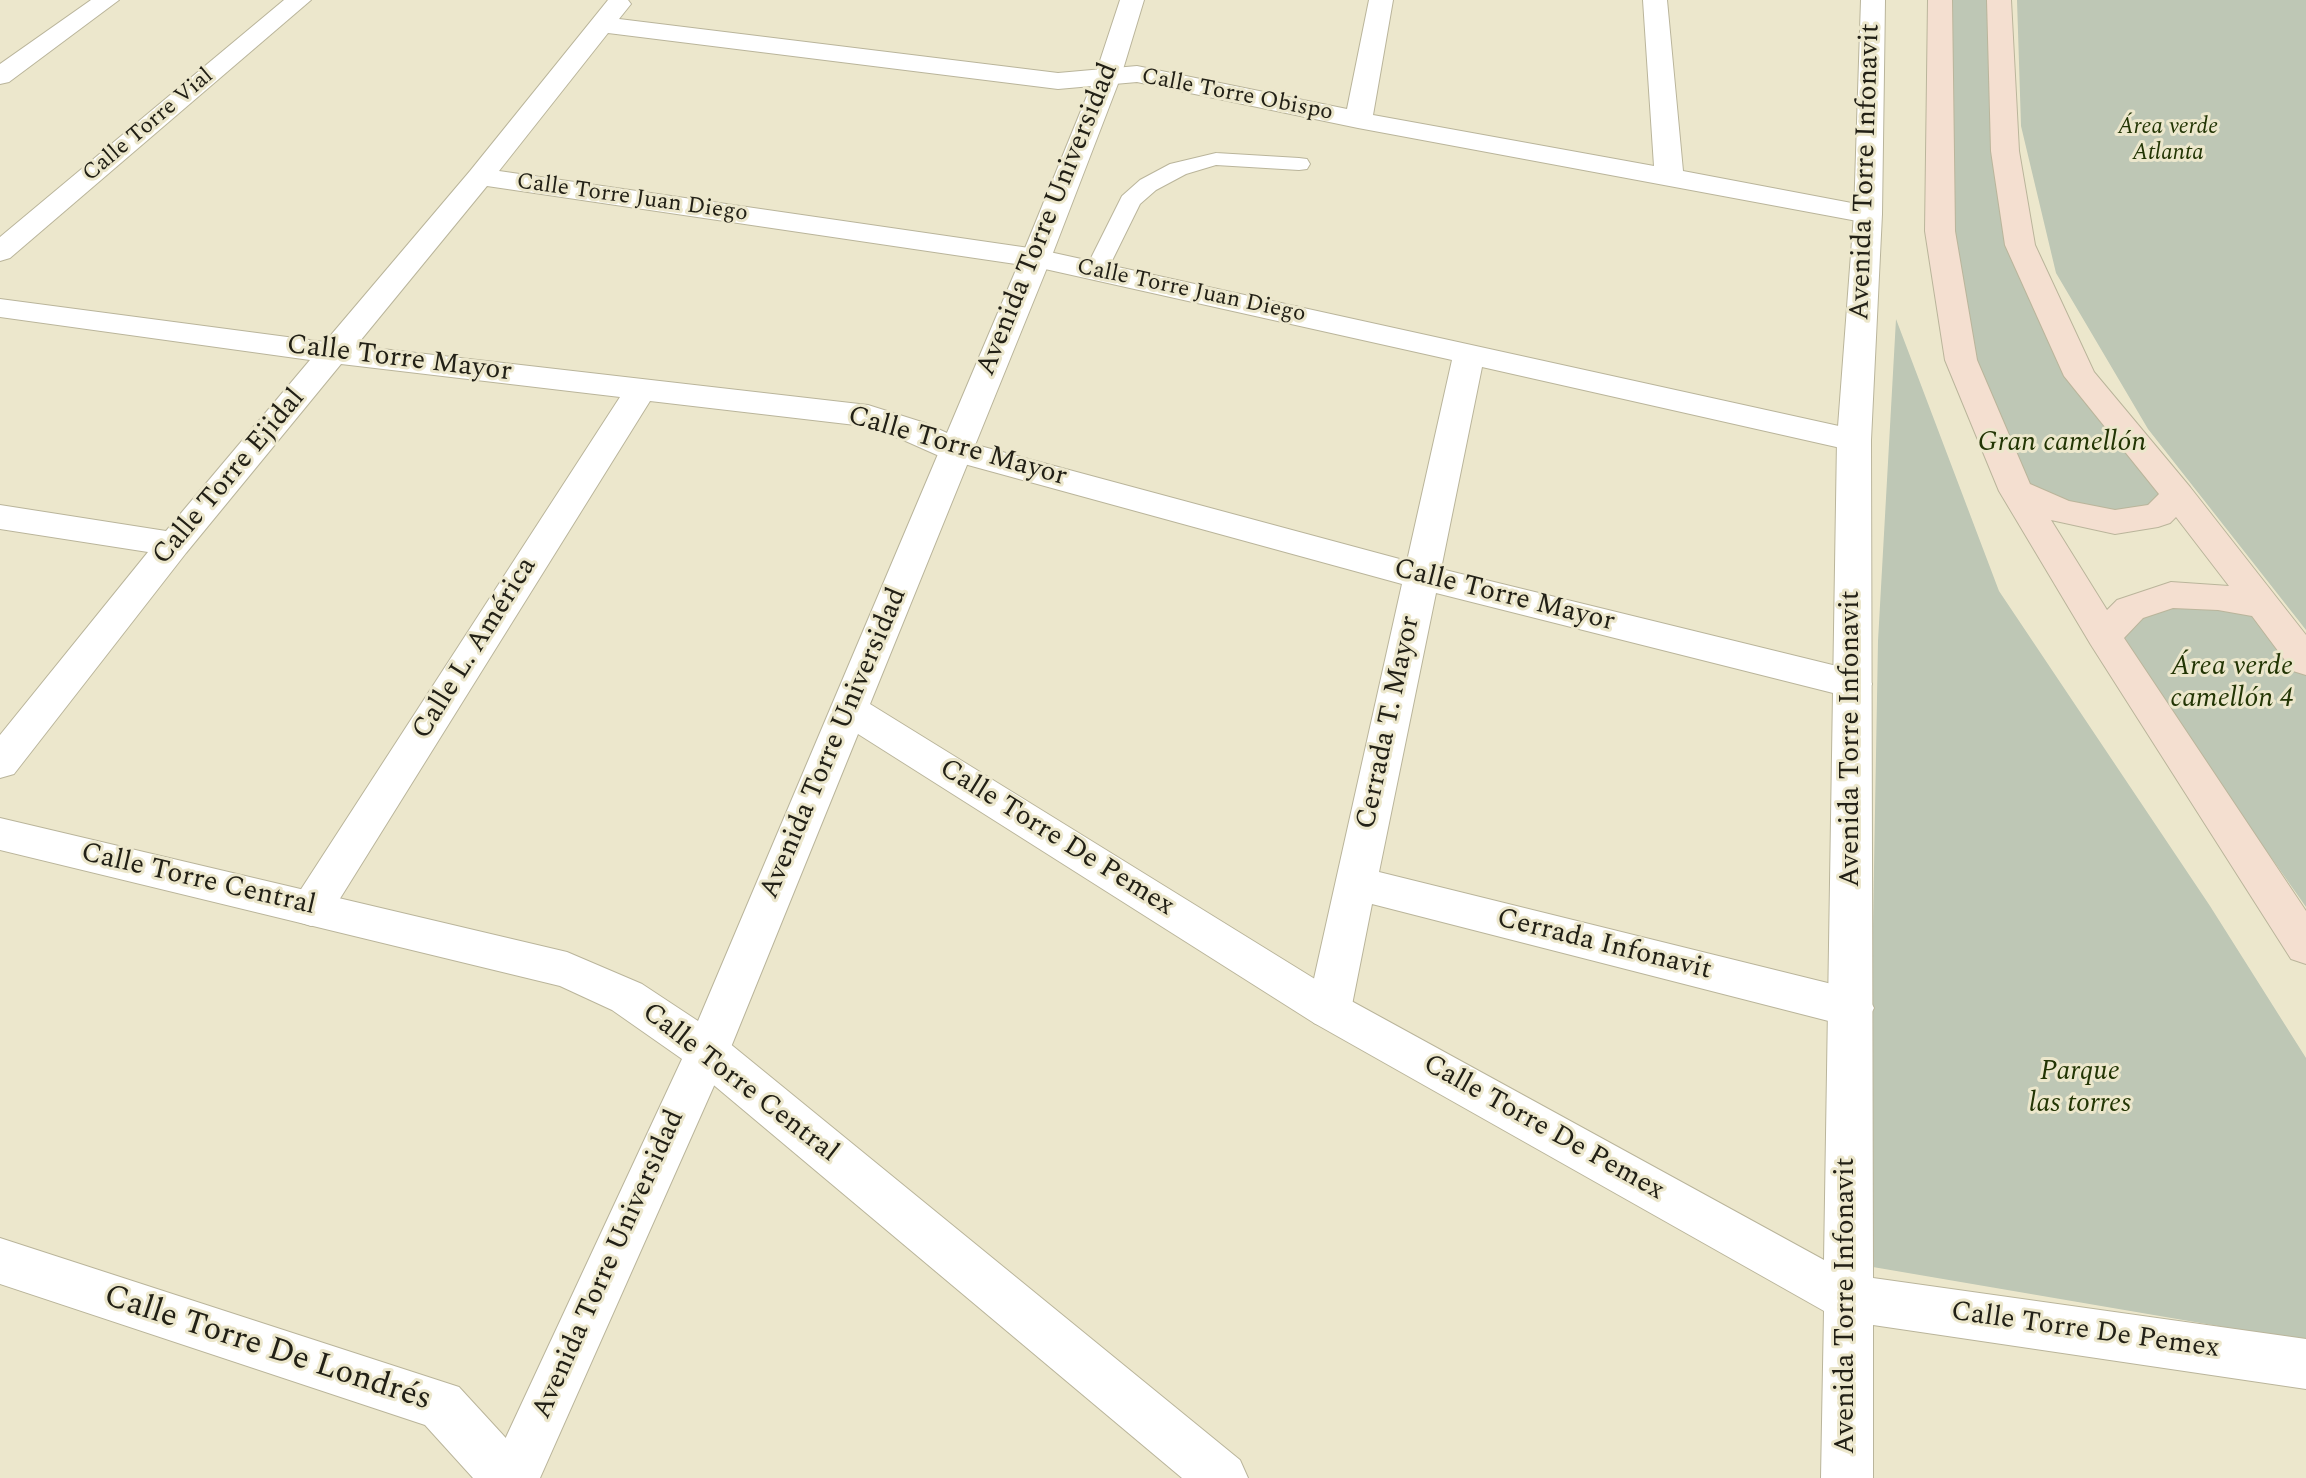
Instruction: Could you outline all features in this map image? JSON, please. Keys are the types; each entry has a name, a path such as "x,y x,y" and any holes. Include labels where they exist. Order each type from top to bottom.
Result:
{"main road":[{"path":"1940,0 1940,231 1961,360 2016,491 2104,636 2306,946"},
{"path":"2000,0 2005,151 2020,244 2080,376 2178,495 2306,661"},
{"path":"2016,491 2061,511 2115,522 2158,515 2178,495"},
{"path":"2104,636 2130,609 2171,595 2218,597 2261,605"}],"street":[{"path":"0,76 107,0"},
{"name":"Calle Torre Vial","path":"0,252 299,0"},
{"name":"Avenida Torre Universidad","path":"510,1478 707,1052 1036,258 1108,76 1132,0"},
{"path":"1358,120 1381,0"},
{"path":"1655,0 1669,177"},
{"name":"Avenida Torre Infonavit","path":"1847,1478 1854,440 1868,214 1873,0"},
{"name":"Calle Torre Obispo","path":"611,12 1058,81 1137,74 1358,120 1868,214"},
{"name":"Calle Torre Ejidal","path":"0,763 174,544 480,177 611,12"},
{"name":"Calle Torre Juan Diego","path":"480,177 1036,258 1854,440"},
{"name":"Calle Torre Mayor","path":"0,308 334,353 868,416 913,431 958,451 1421,577 1853,684"},
{"name":"Cerrada T. Mayor","path":"1329,1010 1469,354"},
{"name":"Calle L. América","path":"312,909 642,388"},
{"path":"0,517 174,544"},
{"name":"Calle Torre De Pemex","path":"849,709 1329,1010 1847,1298 2306,1364"},
{"name":"Calle Torre Central","path":"0,834 567,970 627,997 707,1052 1222,1478"},
{"name":"Cerrada Infonavit","path":"1356,883 1852,1008"},
{"name":"Calle Torre De Londrés","path":"0,1262 441,1405 510,1478"}],"lane":[{"path":"1097,270 1129,201 1149,185 1178,169 1216,159 1299,164"}],"green space":[{"name":"Gran camellón","path":"1944,0 1994,0 2030,280 2169,492 2157,505 2113,517 2020,486 1956,304"},
{"name":"Área verde Atlanta","path":"2017,0 2306,0 2306,630 2148,429 2056,273 2021,126"},
{"name":"Parque las torres","path":"1896,319 1999,591 2210,906 2306,1058 2306,1341 1867,1266 1878,641"},
{"name":"Área verde camellón 4","path":"2261,605 2306,669 2306,907 2116,637 2146,608"}]}
